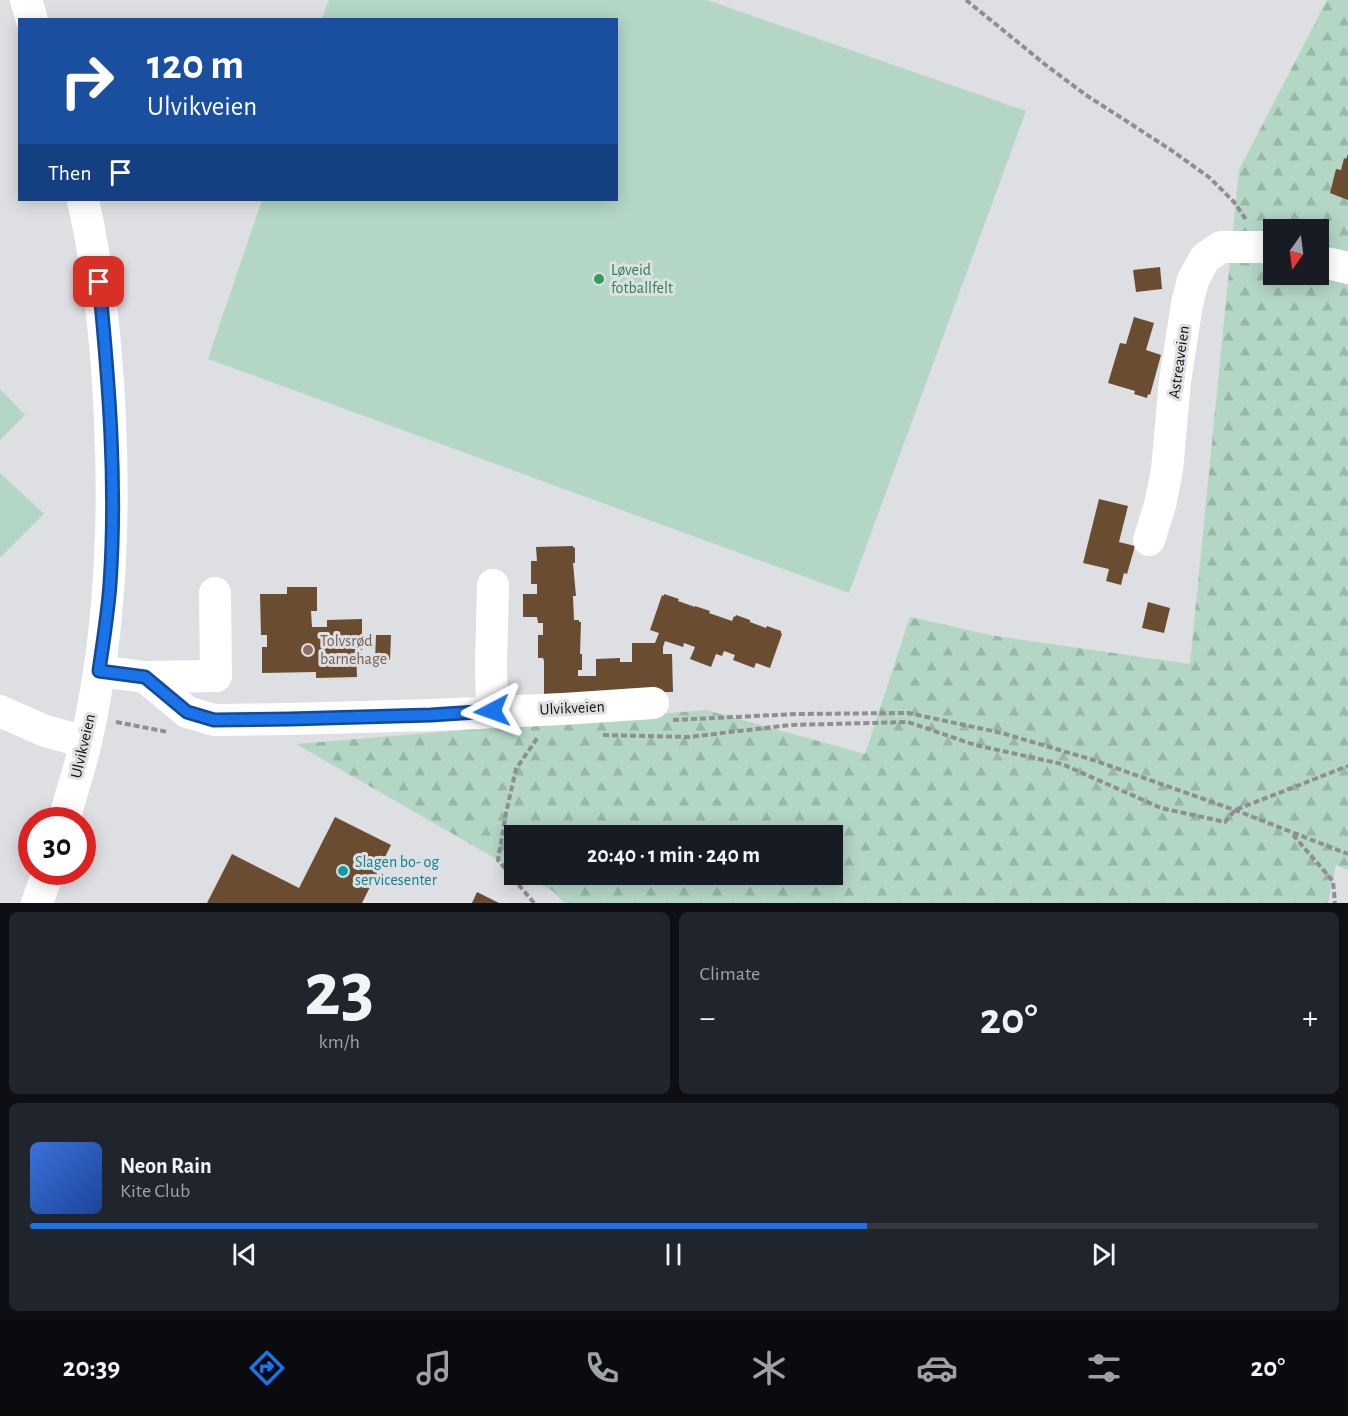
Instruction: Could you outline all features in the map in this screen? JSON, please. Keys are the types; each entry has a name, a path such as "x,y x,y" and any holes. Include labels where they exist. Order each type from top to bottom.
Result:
{"street":[{"path":"26,0 31,18"},
{"name":"Ulvikveien","path":"67,807 88,730 99,671 110,586 113,474 109,386 99,282 83,201"},
{"name":"Astreaveien","path":"1149,540 1160,506 1167,470 1175,381 1193,280 1205,258 1221,247 1263,248"},
{"path":"1329,264 1348,268"},
{"path":"492,711 493,585"},
{"path":"99,671 145,677 216,676 215,593"},
{"name":"Ulvikveien","path":"145,677 187,712 214,720 431,715 563,709 659,711"},
{"path":"0,711 45,731 88,730"},
{"path":"37,903 43,885"}],"path":[{"path":"966,0 1086,95 1210,178 1234,202 1263,242"},
{"path":"659,711 796,714 908,713 1002,733 1090,759 1235,810 1348,854"},
{"path":"597,735 689,737 790,725 908,722 975,745 1062,764 1161,808 1225,822 1235,810 1348,766"},
{"path":"88,730 177,734"},
{"path":"534,903 498,860 516,769 540,734"},
{"path":"1291,833 1334,881 1335,903"}],"green space":[{"name":"Løveid fotballfelt","path":"329,0 707,0 1026,111 849,593 208,359 262,201 618,201 618,18 322,18"},
{"path":"1327,0 1348,0 1348,870 1336,865 1328,903 564,903 553,891 542,885 843,885 843,825 504,825 504,863 296,744 706,710 865,754 910,617 995,636 1190,664 1239,170"},
{"path":"0,389 25,415 0,440"},
{"path":"0,473 44,514 0,558"}],"building":[{"path":"1348,154 1348,200 1330,193 1336,169 1341,170 1344,158 1346,159"},
{"path":"1160,267 1162,289 1136,292 1133,270"},
{"path":"1134,317 1154,323 1146,350 1161,355 1150,395 1148,394 1147,398 1134,394 1135,391 1108,383 1120,343 1126,344"},
{"path":"1099,499 1128,506 1119,542 1135,546 1127,574 1124,573 1121,585 1106,581 1109,569 1083,563"},
{"path":"573,546 575,548 575,563 573,563 576,596 573,596 574,620 581,622 582,670 578,670 578,676 596,676 596,659 620,658 620,662 632,662 632,643 655,643 659,633 650,630 664,594 732,621 736,615 766,628 767,626 781,631 782,634 770,668 756,663 754,668 733,660 735,655 724,651 722,656 716,654 711,667 690,659 695,647 684,643 683,647 665,641 663,654 672,654 673,692 544,694 544,661 543,658 538,658 538,635 543,635 543,623 538,623 537,617 523,617 523,594 537,594 537,584 531,584 531,561 537,561 536,547"},
{"path":"287,587 317,587 317,611 311,611 312,627 327,627 327,620 362,619 362,650 356,650 357,677 316,678 316,672 262,673 262,647 267,647 267,635 261,635 260,594 287,594"},
{"path":"1148,602 1170,608 1164,633 1142,628"},
{"path":"376,635 391,635 390,660 375,659"},
{"name":"Slagen bo- og servicesenter","path":"335,817 391,845 362,903 207,903 232,854 299,888"},
{"path":"477,892 499,903 472,903"}],"place":[{"name":"Løveid fotballfelt","path":"599,279"},
{"name":"Tolvsrød barnehage","path":"308,650"},
{"name":"Slagen bo- og servicesenter","path":"343,871"}],"route":[{"path":"99,282 109,386 113,474 110,586 99,671 145,677 187,712 214,720 431,715 492,711"}]}
